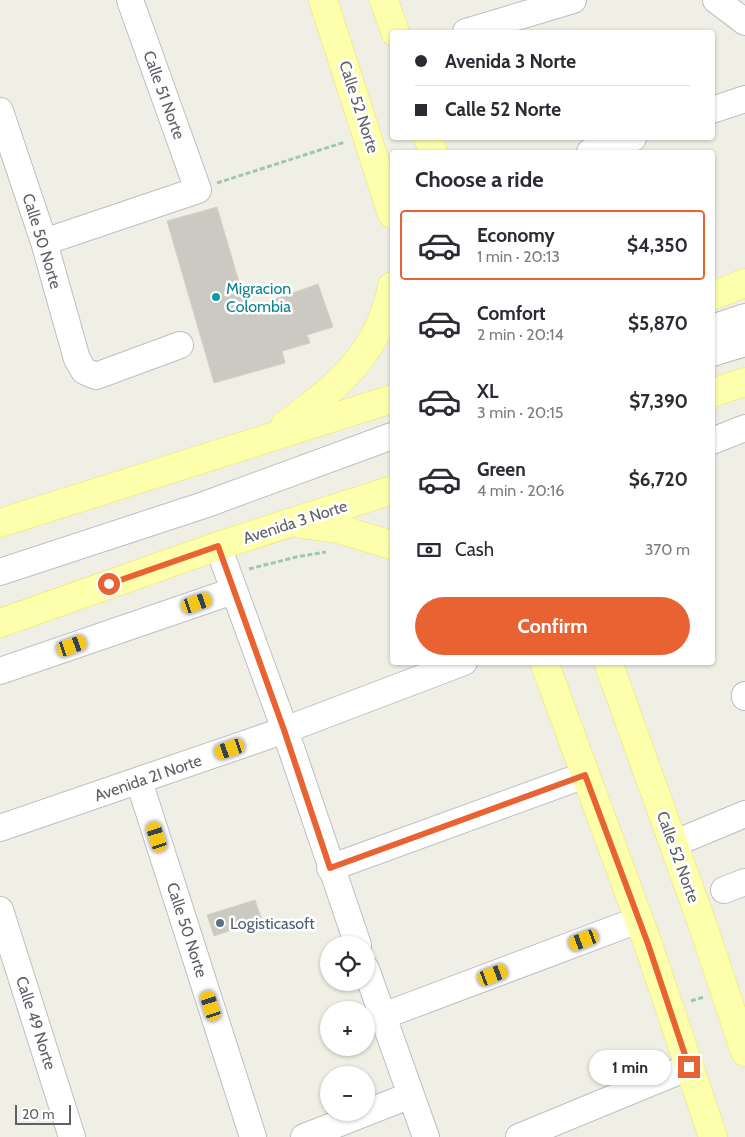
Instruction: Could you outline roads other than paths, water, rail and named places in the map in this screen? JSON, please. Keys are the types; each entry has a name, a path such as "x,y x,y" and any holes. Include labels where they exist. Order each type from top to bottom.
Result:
{"main road":[{"name":"Calle 52 Norte","path":"323,0 368,133 390,207"},
{"path":"384,0 394,30"},
{"path":"715,295 745,283"},
{"path":"265,439 328,394 350,373 369,347 383,318 390,293"},
{"path":"715,392 745,382"},
{"path":"0,524 390,400"},
{"name":"Avenida 3 Norte","path":"0,623 218,546 390,491"},
{"path":"294,523 338,529 390,544"},
{"path":"545,665 638,920 713,1137"},
{"name":"Calle 52 Norte","path":"609,665 745,1052"}],"street":[{"name":"Calle 51 Norte","path":"44,242 198,190 130,0"},
{"path":"473,30 573,0"},
{"path":"716,0 745,22"},
{"path":"715,109 745,99"},
{"name":"Calle 50 Norte","path":"0,110 44,242 76,359 84,371 96,376 180,345"},
{"path":"596,150 627,140"},
{"path":"715,327 745,317"},
{"path":"715,351 745,343"},
{"path":"715,440 745,428"},
{"path":"0,572 204,505 390,437"},
{"path":"278,479 390,449"},
{"path":"218,546 355,936"},
{"path":"0,671 233,591"},
{"name":"Avenida 2I Norte","path":"0,828 284,730 456,665"},
{"path":"330,868 585,775"},
{"name":"Calle 50 Norte","path":"139,781 253,1137"},
{"path":"673,844 745,814"},
{"name":"Calle 49 Norte","path":"0,910 72,1137"},
{"path":"383,1016 638,920"},
{"path":"374,991 426,1137"},
{"path":"519,1137 689,1067"},
{"path":"304,1137 411,1095"}],"place":[{"name":"Migracion Colombia","path":"216,297"},
{"name":"Logisticasoft","path":"220,923"}]}
